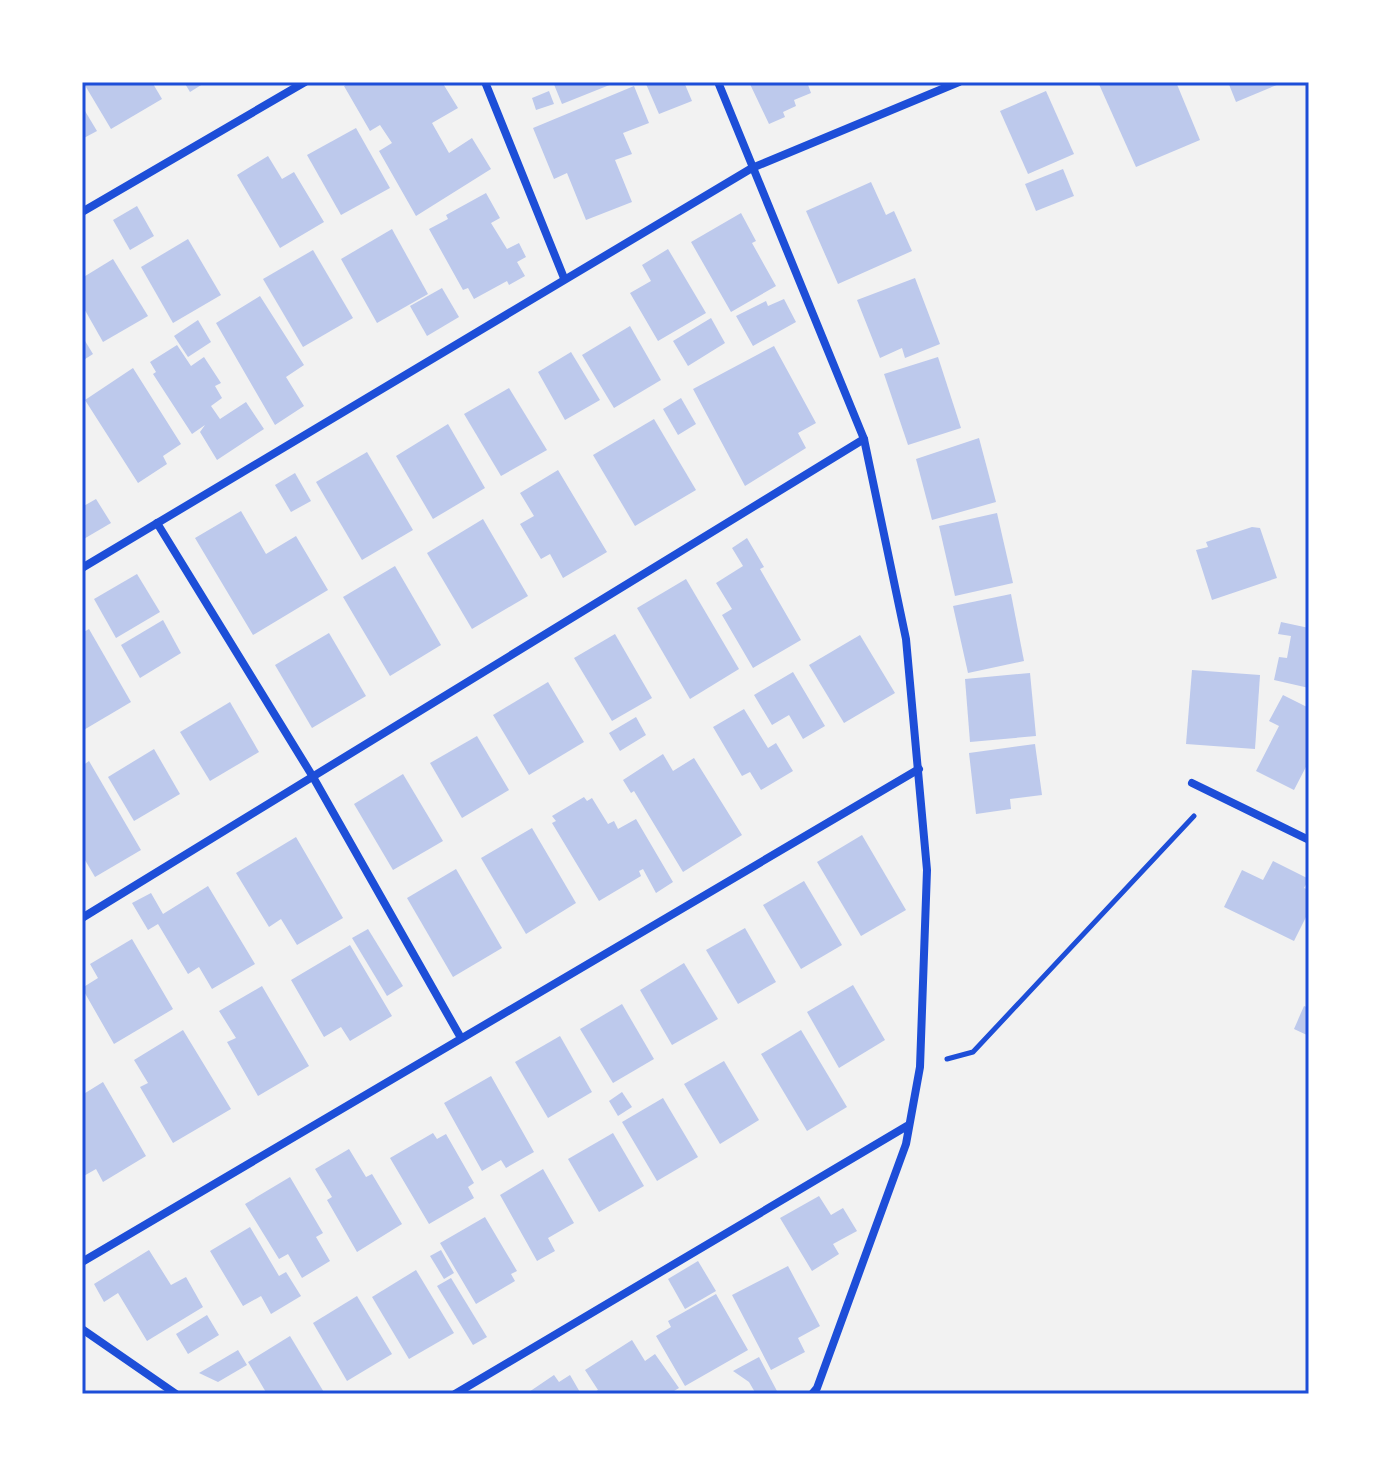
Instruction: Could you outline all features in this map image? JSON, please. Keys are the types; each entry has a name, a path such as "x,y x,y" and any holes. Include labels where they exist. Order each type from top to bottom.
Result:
{"street":[{"path":"82,212 305,82"},
{"path":"485,82 564,278"},
{"path":"718,82 864,439 906,639 927,870 920,1067 906,1144 817,1388 812,1394"},
{"path":"82,568 752,168 959,82"},
{"path":"82,918 864,439"},
{"path":"157,523 313,777 461,1038"},
{"path":"82,1262 919,769"},
{"path":"1192,783 1309,840"},
{"path":"455,1394 907,1126"},
{"path":"82,1329 176,1394"}],"path":[{"path":"920,1067 973,1052 1215,794"}],"building":[{"path":"83,82 152,82 162,99 111,129"},
{"path":"184,82 206,82 190,92"},
{"path":"351,82 442,82 458,108 432,123 449,153 472,138 491,169 416,216 379,151 392,143 380,125 370,131 344,86"},
{"path":"553,82 617,82 562,104"},
{"path":"684,82 692,101 659,114 646,84"},
{"path":"749,82 807,82 811,93 794,100 796,106 783,112 785,117 769,124"},
{"path":"1098,82 1176,82 1200,140 1136,167"},
{"path":"1228,82 1284,82 1236,102"},
{"path":"634,86 649,123 623,133 632,154 615,160 632,202 586,220 567,173 554,179 533,128"},
{"path":"549,91 554,104 536,110 532,98"},
{"path":"1046,91 1074,154 1028,174 1000,111"},
{"path":"82,106 97,131 82,139"},
{"path":"356,128 390,188 341,215 307,155"},
{"path":"268,156 282,179 294,172 324,222 280,248 237,175"},
{"path":"1063,169 1074,196 1036,211 1025,184"},
{"path":"871,182 886,215 894,211 912,251 838,284 806,211"},
{"path":"486,193 500,218 491,223 507,249 519,243 526,257 517,262 525,276 509,285 507,281 474,299 468,288 463,290 429,229 448,219 446,215"},
{"path":"137,206 154,236 130,250 113,220"},
{"path":"741,213 756,241 752,243 776,286 731,312 691,242"},
{"path":"392,229 428,294 377,323 341,259"},
{"path":"188,239 221,295 173,323 141,267"},
{"path":"668,249 706,313 658,341 630,293 651,281 642,265"},
{"path":"313,250 353,318 303,347 263,279"},
{"path":"113,259 148,316 103,342 82,305 82,278"},
{"path":"915,278 940,344 905,358 902,348 880,358 857,300"},
{"path":"442,288 459,317 427,336 410,306"},
{"path":"260,296 304,365 286,377 304,406 275,425 216,323"},
{"path":"784,299 796,322 753,346 736,316 766,301 768,306"},
{"path":"711,318 725,343 688,366 673,341"},
{"path":"198,320 211,342 188,357 174,336"},
{"path":"630,326 661,380 614,408 582,355"},
{"path":"82,336 93,354 82,361"},
{"path":"177,345 191,366 204,357 221,383 215,386 222,398 211,406 220,419 246,402 264,429 217,460 200,432 205,425 192,434 153,374 156,372 150,362"},
{"path":"774,346 816,423 798,433 806,448 745,486 693,389"},
{"path":"571,352 600,400 565,420 538,372"},
{"path":"938,357 961,428 908,445 884,374"},
{"path":"133,368 181,444 163,456 167,464 138,483 85,400"},
{"path":"509,388 547,450 501,476 464,414"},
{"path":"681,398 696,424 678,435 663,409"},
{"path":"654,419 696,490 635,526 593,455"},
{"path":"448,424 485,488 433,519 396,456"},
{"path":"979,438 996,502 932,520 916,459"},
{"path":"367,452 413,530 362,560 316,482"},
{"path":"558,470 607,552 563,578 550,554 541,559 520,524 534,516 520,493"},
{"path":"295,473 311,501 291,512 275,485"},
{"path":"96,499 111,523 82,540 82,507"},
{"path":"241,511 266,554 296,536 328,590 253,635 195,538"},
{"path":"997,513 1013,583 955,596 939,526"},
{"path":"483,519 528,596 472,629 427,553"},
{"path":"1252,527 1260,528 1277,578 1212,600 1196,550 1208,547 1206,542"},
{"path":"747,538 764,567 760,569 801,640 753,668 722,615 732,609 716,583 743,566 732,548"},
{"path":"395,566 441,645 390,676 343,597"},
{"path":"137,574 160,612 116,638 94,599"},
{"path":"686,579 739,669 690,699 637,608"},
{"path":"1011,594 1024,661 968,673 953,606"},
{"path":"163,620 181,653 140,678 121,645"},
{"path":"1281,622 1309,628 1309,688 1274,680 1279,657 1287,658 1291,636 1278,634"},
{"path":"89,629 131,702 82,731 82,633"},
{"path":"329,633 366,696 312,728 275,665"},
{"path":"615,634 652,698 612,721 574,658"},
{"path":"860,635 895,693 844,723 809,665"},
{"path":"1192,670 1260,675 1255,749 1186,744"},
{"path":"793,672 825,726 803,739 789,715 772,725 754,695"},
{"path":"1030,673 1036,736 970,742 965,679"},
{"path":"548,682 584,742 529,775 493,715"},
{"path":"1283,695 1309,708 1309,761 1294,790 1256,771 1279,726 1269,721"},
{"path":"230,702 259,752 210,781 180,732"},
{"path":"744,709 768,748 776,743 793,771 761,790 750,772 742,776 713,727"},
{"path":"636,717 646,735 620,751 609,733"},
{"path":"477,736 509,790 462,818 430,763"},
{"path":"1035,744 1042,795 1010,799 1011,809 976,814 969,753"},
{"path":"154,749 180,794 134,821 108,777"},
{"path":"663,754 673,771 694,758 742,835 683,872 634,791 631,793 623,780"},
{"path":"89,761 141,850 95,877 82,855 82,766"},
{"path":"403,774 443,841 393,870 354,804"},
{"path":"584,797 587,801 592,798 608,824 614,821 618,829 636,819 673,882 656,893 643,869 639,871 641,876 599,901 552,823 556,821 552,816"},
{"path":"532,828 576,903 526,934 481,858"},
{"path":"862,835 906,910 861,936 817,862"},
{"path":"296,837 343,918 297,945 281,919 269,927 236,873"},
{"path":"1273,861 1309,879 1304,888 1309,890 1309,911 1294,941 1224,907 1242,870 1263,880"},
{"path":"456,869 502,948 453,977 407,898"},
{"path":"804,881 842,945 801,969 763,905"},
{"path":"208,886 255,964 212,989 199,967 188,974 158,924 148,930 132,903 151,893 163,914"},
{"path":"745,928 776,982 738,1004 706,950"},
{"path":"368,929 403,986 387,996 352,938"},
{"path":"132,939 173,1009 114,1044 82,988 98,978 90,964"},
{"path":"350,945 392,1016 350,1041 341,1027 324,1037 291,980"},
{"path":"684,963 718,1019 672,1045 640,990"},
{"path":"853,985 885,1040 839,1068 807,1012"},
{"path":"262,986 309,1066 258,1096 227,1042 236,1038 219,1011"},
{"path":"622,1004 654,1059 613,1083 580,1029"},
{"path":"1304,1006 1309,1008 1309,1036 1294,1029"},
{"path":"183,1030 231,1109 173,1143 140,1087 148,1083 134,1060"},
{"path":"801,1030 847,1107 807,1131 761,1054"},
{"path":"560,1036 592,1092 548,1118 515,1062"},
{"path":"724,1061 759,1120 720,1144 684,1084"},
{"path":"491,1076 534,1152 506,1168 501,1160 482,1171 444,1103"},
{"path":"103,1082 146,1156 103,1182 96,1169 82,1177 82,1095"},
{"path":"622,1092 632,1107 618,1116 609,1101"},
{"path":"663,1098 698,1157 657,1181 622,1122"},
{"path":"433,1133 437,1139 446,1134 474,1183 468,1187 474,1198 429,1224 390,1158"},
{"path":"613,1133 644,1186 599,1212 568,1159"},
{"path":"349,1149 366,1177 372,1174 402,1224 357,1252 327,1200 332,1197 315,1169"},
{"path":"543,1169 574,1223 548,1238 555,1251 537,1261 500,1195"},
{"path":"290,1177 323,1233 316,1237 330,1261 302,1278 288,1254 279,1259 245,1204"},
{"path":"819,1196 831,1215 843,1208 857,1231 833,1244 839,1254 812,1271 780,1218"},
{"path":"485,1217 517,1271 511,1274 515,1281 476,1304 440,1243"},
{"path":"250,1227 279,1276 286,1272 301,1296 271,1314 261,1296 243,1306 210,1251"},
{"path":"149,1250 171,1285 186,1277 203,1307 147,1341 118,1293 104,1302 94,1284"},
{"path":"441,1250 454,1273 444,1279 430,1256"},
{"path":"698,1261 716,1291 685,1309 668,1279"},
{"path":"788,1266 820,1326 798,1338 805,1352 771,1370 732,1295"},
{"path":"416,1270 454,1333 409,1359 372,1297"},
{"path":"451,1278 487,1337 473,1345 437,1286"},
{"path":"716,1294 748,1350 685,1386 656,1336 671,1327 668,1321"},
{"path":"357,1296 392,1354 347,1381 313,1323"},
{"path":"207,1315 219,1335 188,1354 176,1334"},
{"path":"290,1336 325,1394 267,1394 248,1362"},
{"path":"632,1340 645,1361 655,1354 679,1388 669,1394 592,1394 598,1390 585,1370"},
{"path":"238,1350 247,1365 218,1382 199,1373"},
{"path":"759,1357 777,1391 771,1394 756,1394 749,1382 733,1371"},
{"path":"554,1375 559,1382 570,1375 581,1394 526,1394"}]}
